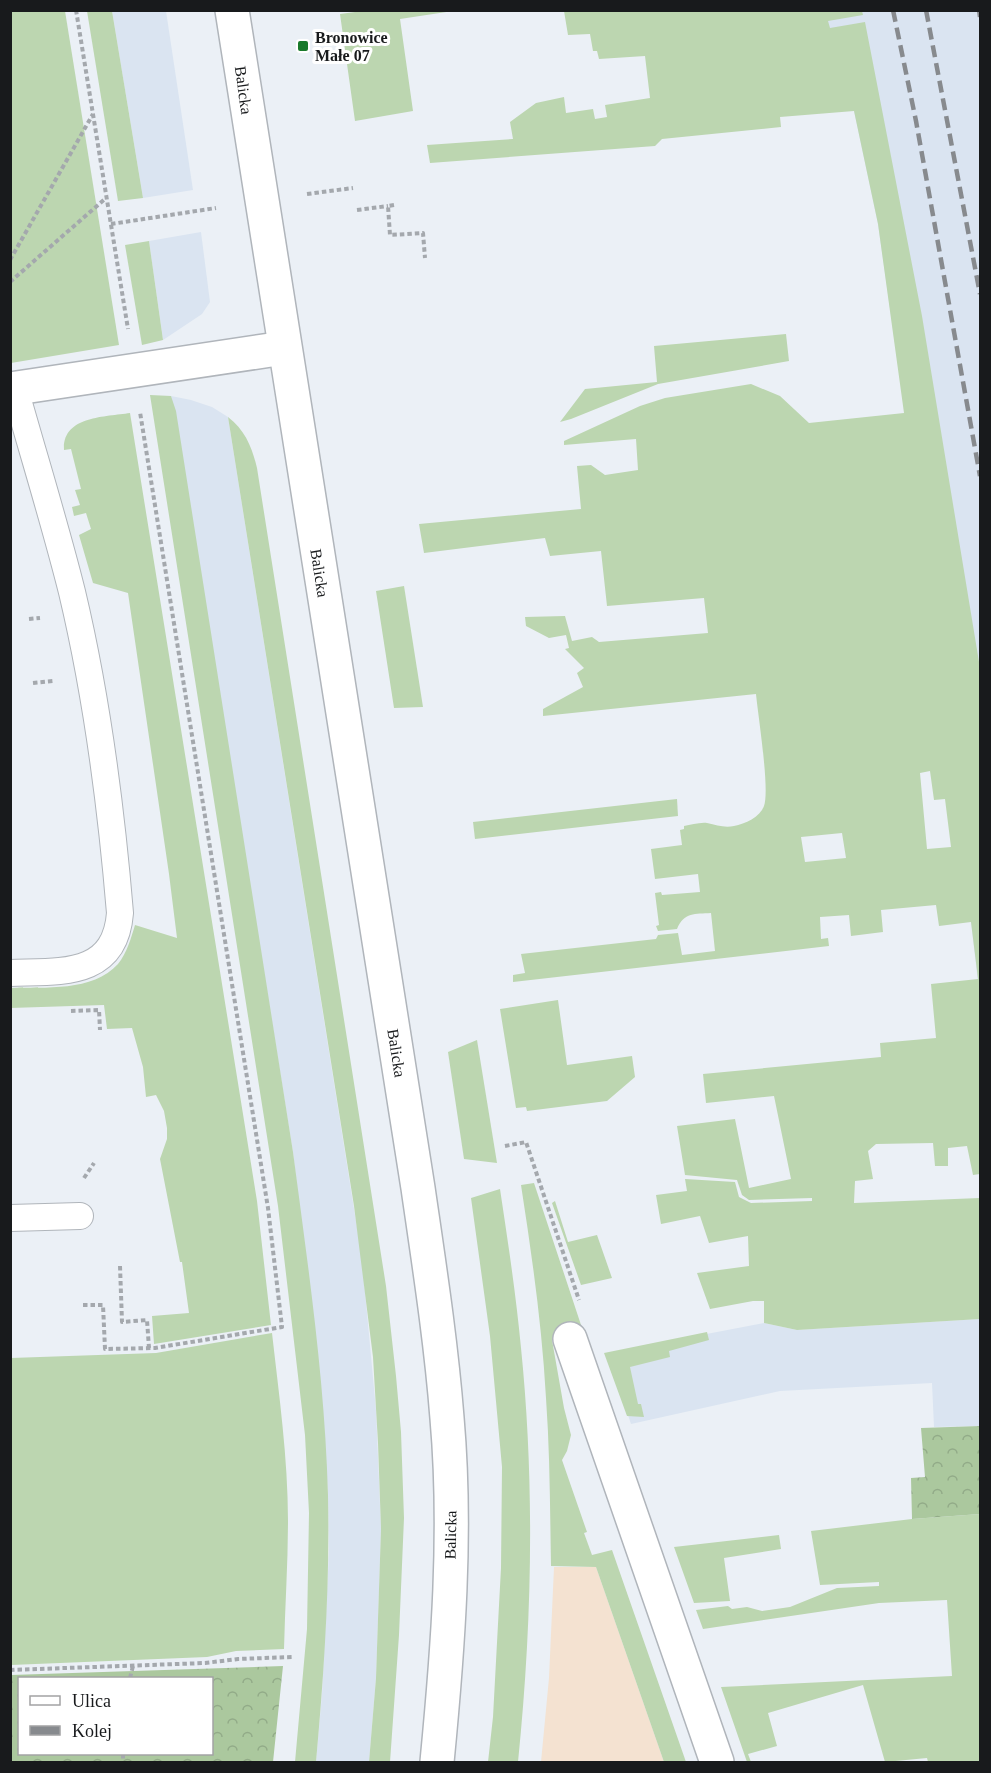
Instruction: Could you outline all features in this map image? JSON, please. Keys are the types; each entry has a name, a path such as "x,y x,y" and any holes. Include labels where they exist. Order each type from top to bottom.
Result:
{"street":[{"name":"Balicka","path":"232,10 415,1166 442,1367 448,1419 451,1524 447,1641 437,1762"},
{"path":"13,389 284,348"},
{"path":"570,1339 717,1762"}],"lane":[{"path":"10,973 66,971 87,966 102,956 112,940 119,926 120,913 100,733 84,650 69,581 13,389"},
{"path":"10,1218 80,1215"}],"path":[{"path":"76,10 129,336"},
{"path":"10,260 93,114"},
{"path":"307,194 353,188"},
{"path":"10,282 106,198"},
{"path":"357,210 394,205"},
{"path":"388,206 390,235 423,233 425,258"},
{"path":"111,224 216,208"},
{"path":"83,1305 103,1305 105,1349 148,1348 282,1327 266,1196 139,405"},
{"path":"70,1011 99,1010 100,1029"},
{"path":"505,1146 526,1143 590,1331 570,1339"},
{"path":"79,1182 89,1173 94,1163"},
{"path":"120,1266 122,1322 147,1320 148,1348"},
{"path":"10,1670 293,1657"},
{"path":"130,1677 133,1666"}],"shaded area":[{"path":"112,11 166,11 193,190 143,198"},
{"path":"809,11 980,11 980,999 942,674 878,224 854,111 848,111"},
{"path":"201,232 210,302 202,314 163,340 149,241"},
{"path":"171,396 212,407 228,417 362,1259 376,1410 381,1529 376,1678 369,1762 316,1762 329,1552 328,1492 318,1366 293,1152"},
{"path":"980,1319 980,1426 934,1427 932,1383 780,1391 631,1424 607,1353 764,1323 797,1330"},
{"path":"554,1567 596,1567 664,1762 541,1762 549,1678"}],"green space":[{"path":"370,10 453,11 400,19 413,111 355,121 340,14"},
{"path":"10,11 65,11 119,345 11,363"},
{"path":"87,11 112,11 143,198 118,201"},
{"path":"564,11 862,11 863,15 828,21 830,28 865,22 922,316 980,668 980,1174 973,1175 967,1146 948,1148 948,1166 935,1166 933,1143 876,1144 868,1151 873,1179 855,1181 854,1203 980,1198 980,1319 797,1330 764,1323 764,1301 710,1309 697,1273 749,1266 748,1236 709,1243 700,1216 661,1224 656,1195 687,1191 685,1179 735,1182 739,1197 751,1203 812,1201 812,1198 749,1200 742,1195 737,1180 685,1175 677,1126 735,1119 749,1188 791,1179 774,1096 706,1103 703,1074 881,1057 880,1043 936,1038 931,984 978,979 971,922 939,926 936,905 881,910 883,932 851,936 849,915 820,917 821,939 828,938 829,946 513,982 513,975 525,973 521,954 656,939 658,935 678,933 682,955 715,951 711,913 691,915 683,919 677,929 658,931 655,893 661,892 662,895 700,892 698,874 655,879 651,849 682,845 680,830 684,829 684,826 704,823 734,826 752,819 762,810 766,785 756,694 543,716 543,709 583,687 577,673 584,668 565,649 569,648 566,635 549,638 526,626 525,617 565,616 572,641 592,637 599,642 708,633 704,598 607,606 601,551 550,556 545,538 424,553 419,524 581,509 577,466 591,465 605,475 638,470 636,439 564,445 564,441 640,406 665,398 751,384 780,396 809,423 904,413 878,224 854,111 780,117 781,127 662,139 655,146 430,163 427,145 513,139 510,122 536,103 564,97 566,113 593,109 595,119 607,117 605,105 650,98 645,56 599,59 597,51 593,51 590,34 568,35","holes":["930,771 934,800 945,799 951,847 927,849 920,773","842,833 846,858 805,862 801,837"]},
{"path":"149,241 163,340 142,345 125,245"},
{"path":"786,334 789,361 658,384 560,422 585,389 657,382 654,346"},
{"path":"150,395 171,396 176,411 293,1152 310,1281 320,1366 328,1495 326,1629 316,1762 295,1762 307,1629 309,1513 305,1435 278,1206"},
{"path":"130,413 257,1201 271,1325 154,1344 152,1316 189,1313 182,1262 180,1262 160,1159 167,1139 164,1111 156,1095 146,1097 143,1067 132,1028 107,1029 104,1005 10,1008 11,988 82,984 108,973 124,955 135,925 177,938 128,593 93,583 79,535 91,529 86,513 74,516 72,507 80,505 75,490 81,489 71,449 64,450 65,439 77,424 87,420"},
{"path":"228,417 247,440 257,468 386,1286 401,1432 404,1518 390,1762 369,1762 376,1678 381,1529 373,1357 354,1206"},
{"path":"404,586 423,707 394,708 376,591"},
{"path":"677,799 678,816 475,839 473,822"},
{"path":"558,1000 567,1065 632,1056 635,1077 607,1101 527,1111 526,1107 516,1108 500,1009"},
{"path":"477,1040 497,1163 464,1159 448,1052"},
{"path":"534,1183 583,1331 552,1340 571,1435 562,1460 587,1532 584,1533 592,1555 612,1550 686,1762 664,1762 596,1567 551,1566 544,1371 536,1291 521,1185"},
{"path":"500,1189 519,1328 530,1503 529,1607 518,1762 488,1762 493,1717 501,1568 502,1467 490,1336 471,1198"},
{"path":"555,1201 568,1242 597,1235 612,1278 581,1285 552,1203"},
{"path":"707,1332 709,1340 669,1351 670,1357 630,1367 638,1404 641,1404 644,1417 627,1416 604,1353"},
{"path":"272,1333 283,1427 288,1497 284,1649 236,1651 207,1657 11,1665 11,1358 156,1353"},
{"path":"980,1426 980,1514 912,1519 911,1478 925,1477 921,1428"},
{"path":"980,1514 980,1762 928,1762 927,1758 885,1762 863,1685 768,1713 777,1746 748,1754 751,1762 747,1762 721,1687 952,1676 947,1600 879,1603 703,1629 696,1610 728,1606 732,1609 747,1607 762,1611 790,1607 837,1588 879,1586 879,1582 820,1585 811,1531 912,1519"},
{"path":"779,1535 781,1549 724,1558 730,1601 694,1603 674,1547"},
{"path":"283,1666 273,1762 11,1762 11,1675"}],"railway":[{"path":"893,10 916,121 980,476"},
{"path":"926,10 980,294"},
{"path":"979,10 980,17"}],"place":[{"name":"Bronowice Małe 07","path":"303,46"}]}
